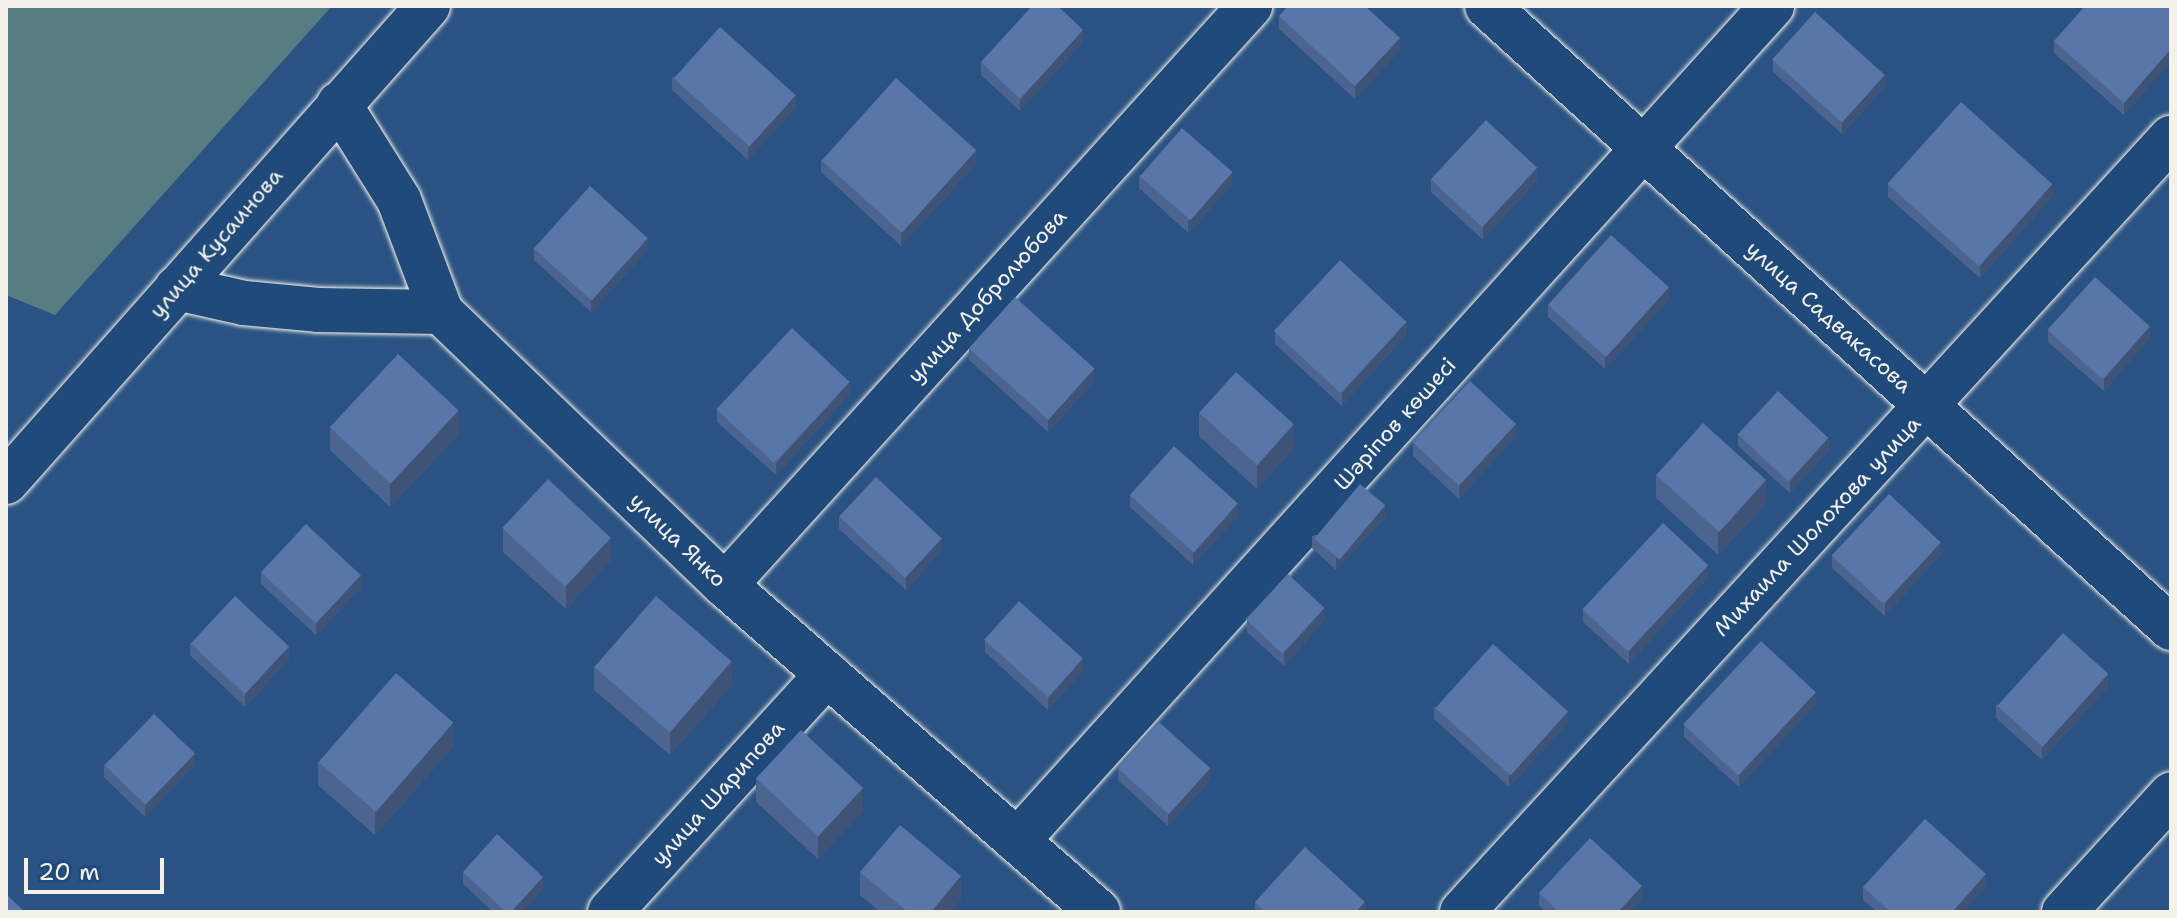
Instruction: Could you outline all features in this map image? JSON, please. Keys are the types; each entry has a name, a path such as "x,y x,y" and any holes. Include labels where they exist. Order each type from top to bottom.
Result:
{"street":[{"name":"улица Кусаинова","path":"6,482 428,6"},
{"name":"улица Добролюбова","path":"725,585 1250,6"},
{"name":"улица Садвакасова","path":"1487,6 2171,628"},
{"name":"Шәріпов көшесі","path":"1017,841 1772,6"},
{"name":"улица Янко","path":"339,104 399,200 441,312 725,585 1098,912"},
{"name":"Михаила Шолохова улица","path":"1462,912 2171,138"},
{"path":"177,288 244,303 318,310 441,312"},
{"name":"улица Шарипова","path":"610,912 827,674"},
{"path":"2064,912 2171,795"}],"green space":[{"path":"6,6 332,6 55,315 6,295"}],"building":[{"path":"1032,6 1058,6 1083,30 1020,99 981,62"},
{"path":"1288,6 1365,6 1400,38 1355,86 1279,16"},
{"path":"2085,6 2171,6 2171,49 2124,103 2054,41"},
{"path":"1815,12 1885,75 1842,122 1772,60"},
{"path":"720,27 796,95 750,147 674,78"},
{"path":"896,78 976,150 902,233 822,160"},
{"path":"1961,102 2052,184 1979,266 1887,184"},
{"path":"1486,120 1537,168 1482,227 1431,179"},
{"path":"1182,128 1233,172 1191,220 1140,176"},
{"path":"590,186 648,238 592,301 534,248"},
{"path":"1611,235 1669,287 1606,357 1548,305"},
{"path":"1340,260 1407,322 1340,393 1274,331"},
{"path":"2095,277 2150,327 2102,379 2047,330"},
{"path":"1015,297 1095,369 1048,420 969,348"},
{"path":"792,328 850,382 774,463 716,409"},
{"path":"398,354 459,411 391,484 330,427"},
{"path":"1236,372 1294,424 1257,465 1199,413"},
{"path":"1470,381 1516,424 1459,485 1413,442"},
{"path":"1778,391 1828,438 1788,481 1738,434"},
{"path":"1703,423 1766,480 1719,532 1656,475"},
{"path":"1174,446 1238,504 1194,553 1130,495"},
{"path":"876,477 942,538 905,578 839,516"},
{"path":"548,479 611,538 565,587 502,528"},
{"path":"1360,484 1385,505 1340,560 1314,538"},
{"path":"1889,494 1941,542 1884,604 1832,555"},
{"path":"1663,523 1708,565 1628,652 1583,609"},
{"path":"306,524 361,575 316,623 261,572"},
{"path":"1288,574 1325,608 1282,653 1246,619"},
{"path":"235,596 289,646 245,694 191,644"},
{"path":"656,596 731,662 670,733 594,667"},
{"path":"1019,601 1083,659 1048,697 984,640"},
{"path":"2063,633 2108,674 2043,747 1997,706"},
{"path":"1761,641 1816,692 1738,776 1683,724"},
{"path":"1493,644 1568,712 1511,775 1435,708"},
{"path":"396,673 453,723 376,812 319,762"},
{"path":"154,714 195,754 146,805 105,765"},
{"path":"1159,722 1210,768 1169,814 1118,768"},
{"path":"801,730 863,788 818,836 756,778"},
{"path":"1925,819 1986,874 1952,912 1891,912 1863,887"},
{"path":"900,825 961,876 931,912 908,912 860,872"},
{"path":"497,834 543,877 511,912 506,912 463,872"},
{"path":"1590,838 1642,886 1618,912 1559,912 1539,893"},
{"path":"1305,847 1365,902 1356,912 1266,912 1255,902"},
{"path":"6,894 25,912 6,912"}]}
